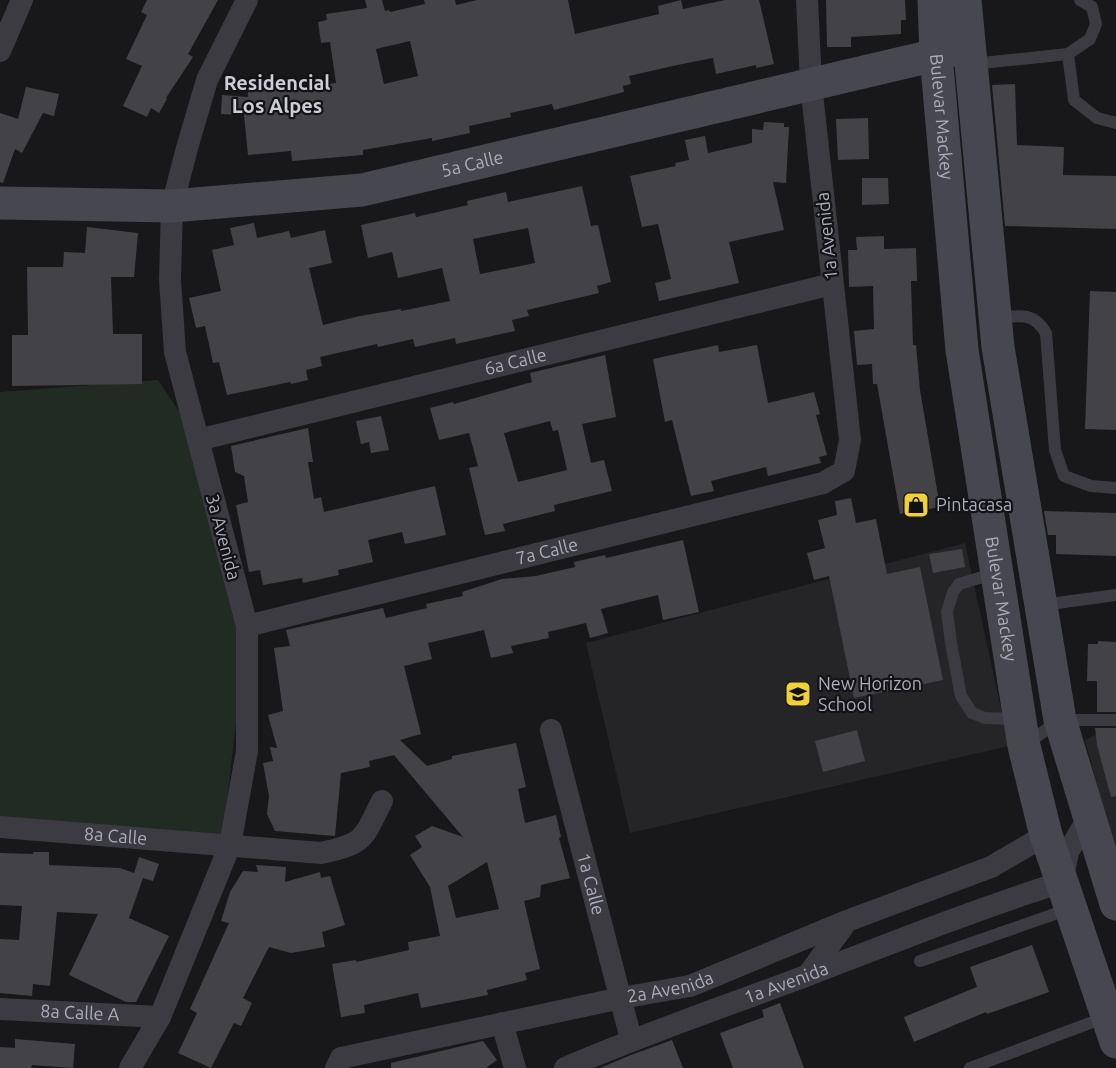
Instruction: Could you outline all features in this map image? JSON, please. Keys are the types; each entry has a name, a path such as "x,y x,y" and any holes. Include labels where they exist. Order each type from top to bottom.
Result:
{"main road":[{"name":"Bulevar Mackey","path":"934,0 936,55 962,350 1022,732 1046,835 1112,1029"},
{"path":"936,55 949,51 953,42 952,0"},
{"name":"Bulevar Mackey","path":"965,0 998,347 1060,720 1116,901"},
{"name":"5a Calle","path":"0,203 172,206 362,190 936,55"}],"street":[{"name":"3a Avenida","path":"130,1068 160,1017 230,845 247,751 247,626 175,352 170,280 172,206 207,80 247,0"},
{"name":"1a Avenida","path":"807,0 811,84 850,440 844,471"},
{"path":"0,51 14,2"},
{"name":"6a Calle","path":"198,440 832,284"},
{"name":"7a Calle","path":"247,626 823,483 844,471"},
{"name":"1a Calle","path":"551,729 631,1039"},
{"name":"8a Calle","path":"0,827 321,853 347,847 363,838 382,801"},
{"path":"1067,895 1064,863 1090,815"},
{"name":"2a Avenida","path":"336,1068 341,1058 621,998 690,986 847,921 996,865 1046,835"},
{"name":"1a Avenida","path":"565,1068 631,1039 1007,900 1067,895"},
{"path":"808,975 847,921"},
{"path":"704,980 713,1010"},
{"name":"8a Calle A","path":"0,1009 160,1017"},
{"path":"502,1023 515,1068"}],"lane":[{"path":"970,64 1068,54 1090,39 1096,24 1092,7 1080,0"},
{"path":"1068,54 1074,100 1097,118 1116,123"},
{"path":"995,318 1031,316 1039,322 1046,333 1055,450 1064,476 1091,486 1116,488"},
{"path":"997,572 959,584 953,592 947,612 961,696 972,713 1022,732 1060,720 1116,720"},
{"path":"1041,605 1116,595"},
{"path":"920,962 1067,895"},
{"path":"970,1068 1112,1029"}],"shaded area":[{"path":"158,380 198,440 247,626 223,835 0,819 0,392"},
{"name":"New Horizon School","path":"965,543 1009,746 630,833 586,643"},
{"path":"1097,734 1116,735 1116,854 1085,740"}],"building":[{"path":"147,0 218,0 188,54 193,57 166,98 159,113 151,108 147,117 123,106 142,66 126,59 147,15 141,12"},
{"path":"365,0 382,0 385,11 390,12 425,4 424,0 455,0 456,5 477,0 568,0 575,34 659,14 658,6 681,0 683,9 725,0 759,0 774,64 756,68 756,65 716,74 713,58 677,65 629,76 631,84 623,86 624,92 554,110 552,104 510,113 511,117 469,126 470,133 432,141 432,138 363,150 363,155 292,161 291,151 248,155 244,115 221,114 222,95 248,97 248,92 336,83 330,42 321,43 318,22 327,20 326,14 367,8","holes":["410,41 418,76 384,84 376,49"]},
{"path":"826,0 905,0 906,20 901,20 901,34 851,37 851,47 827,47"},
{"path":"1015,84 1017,145 1064,147 1063,175 1116,176 1116,229 1005,226 992,85"},
{"path":"26,87 59,94 54,116 43,113 22,153 15,149 3,183 0,182 0,113 18,119"},
{"path":"868,118 869,159 838,160 836,119"},
{"path":"764,122 784,123 784,127 789,127 786,183 773,182 784,230 729,242 739,283 659,301 655,283 671,279 658,224 642,227 630,176 676,166 675,163 689,160 685,140 705,136 708,153 752,143 752,129 763,130"},
{"path":"862,178 888,178 889,204 862,205"},
{"path":"582,186 591,226 598,225 611,282 597,286 599,293 527,310 529,316 512,320 515,331 456,344 455,338 415,347 413,339 378,347 377,344 320,357 322,366 306,370 308,380 227,395 219,362 213,363 205,326 196,328 189,298 221,291 212,250 234,245 230,228 254,223 257,238 289,231 291,238 325,230 332,263 309,268 323,325 360,316 401,309 401,311 450,301 442,268 398,278 392,252 368,258 361,225 415,213 416,217 468,205 467,201 506,192 508,202","holes":["528,228 535,263 480,274 473,239"]},
{"path":"87,227 138,233 134,277 111,277 113,334 142,334 142,384 12,386 12,335 28,335 27,267 63,267 64,252 85,253"},
{"path":"884,236 884,249 916,248 917,281 911,281 913,345 916,345 920,390 940,507 900,514 877,384 873,384 872,364 857,365 854,331 874,329 873,286 849,287 848,250 857,250 856,237"},
{"path":"1090,291 1116,292 1116,430 1085,429"},
{"path":"718,345 719,352 757,345 768,403 814,392 820,414 816,415 827,455 819,457 821,463 768,476 766,467 711,481 714,491 691,496 672,420 665,422 653,359"},
{"path":"605,355 616,417 582,424 591,463 604,460 612,491 554,505 555,511 503,524 505,531 485,535 469,468 478,466 469,433 439,440 430,408 453,402 454,404 532,382 530,373","holes":["550,421 553,431 558,430 567,470 518,482 504,433"]},
{"path":"381,416 389,450 371,453 369,442 361,444 356,421"},
{"path":"308,428 313,462 308,462 314,499 321,497 324,512 435,486 446,535 405,544 402,532 368,540 373,562 338,570 339,575 303,583 302,578 263,585 260,570 249,572 236,505 248,502 244,476 235,472 231,446"},
{"path":"851,498 856,523 876,519 887,574 920,567 943,680 854,698 829,576 814,580 807,553 825,548 818,520 837,515 835,501"},
{"path":"1044,511 1116,513 1116,556 1056,554 1056,535 1048,535"},
{"path":"683,540 699,612 663,620 658,595 601,609 608,633 590,638 586,623 548,632 549,638 511,646 513,653 491,658 484,630 428,643 432,659 404,666 421,734 400,740 427,766 452,759 452,756 516,743 526,787 518,789 525,823 556,815 561,837 559,838 570,878 541,885 540,897 524,901 540,969 525,973 527,980 487,990 488,995 421,1008 418,993 364,1005 365,1013 341,1017 332,964 356,960 356,962 409,950 408,942 440,936 430,887 410,855 422,847 415,836 432,826 463,837 394,755 369,761 370,767 341,773 335,836 275,831 267,814 269,796 263,763 273,761 270,747 277,748 268,715 283,711 274,648 290,646 286,630 383,608 386,618 427,608 426,604 463,596 462,592 502,579 536,576 575,567 574,562 605,555 606,558","holes":["487,862 499,909 456,918 448,886"]},
{"path":"962,549 965,567 933,573 929,554"},
{"path":"1098,641 1116,642 1116,712 1097,712 1097,681 1087,681 1088,644 1098,644"},
{"path":"1095,728 1116,728 1116,796 1111,797 1097,745"},
{"path":"857,730 865,761 823,772 815,741"},
{"path":"33,852 49,852 49,865 120,868 134,873 139,857 159,864 153,881 143,878 129,918 169,936 136,1002 126,1002 69,975 98,914 57,912 50,986 33,984 32,996 0,993 0,939 19,940 22,906 0,905 0,853 33,854"},
{"path":"256,865 286,867 285,882 320,872 321,878 330,876 345,925 322,932 325,947 291,953 269,947 243,998 252,1003 241,1026 234,1023 211,1068 178,1053 197,1013 190,1009 229,923 221,921 230,892 243,871 258,872"},
{"path":"1032,945 1049,992 987,1014 986,1012 914,1042 904,1017 977,987 970,967"},
{"path":"780,1003 804,1068 733,1068 720,1033 764,1017 762,1010"},
{"path":"15,1039 75,1044 73,1068 32,1065 31,1068 0,1068 0,1047 15,1048"},
{"path":"672,1040 683,1068 600,1068 631,1055"},
{"path":"483,1041 497,1060 486,1068 391,1068 391,1063"}],"place":[{"name":"Pintacasa","path":"916,505"},
{"name":"New Horizon School","path":"798,694"}],"district":[{"name":"Residencial Los Alpes","path":"277,94"}]}
